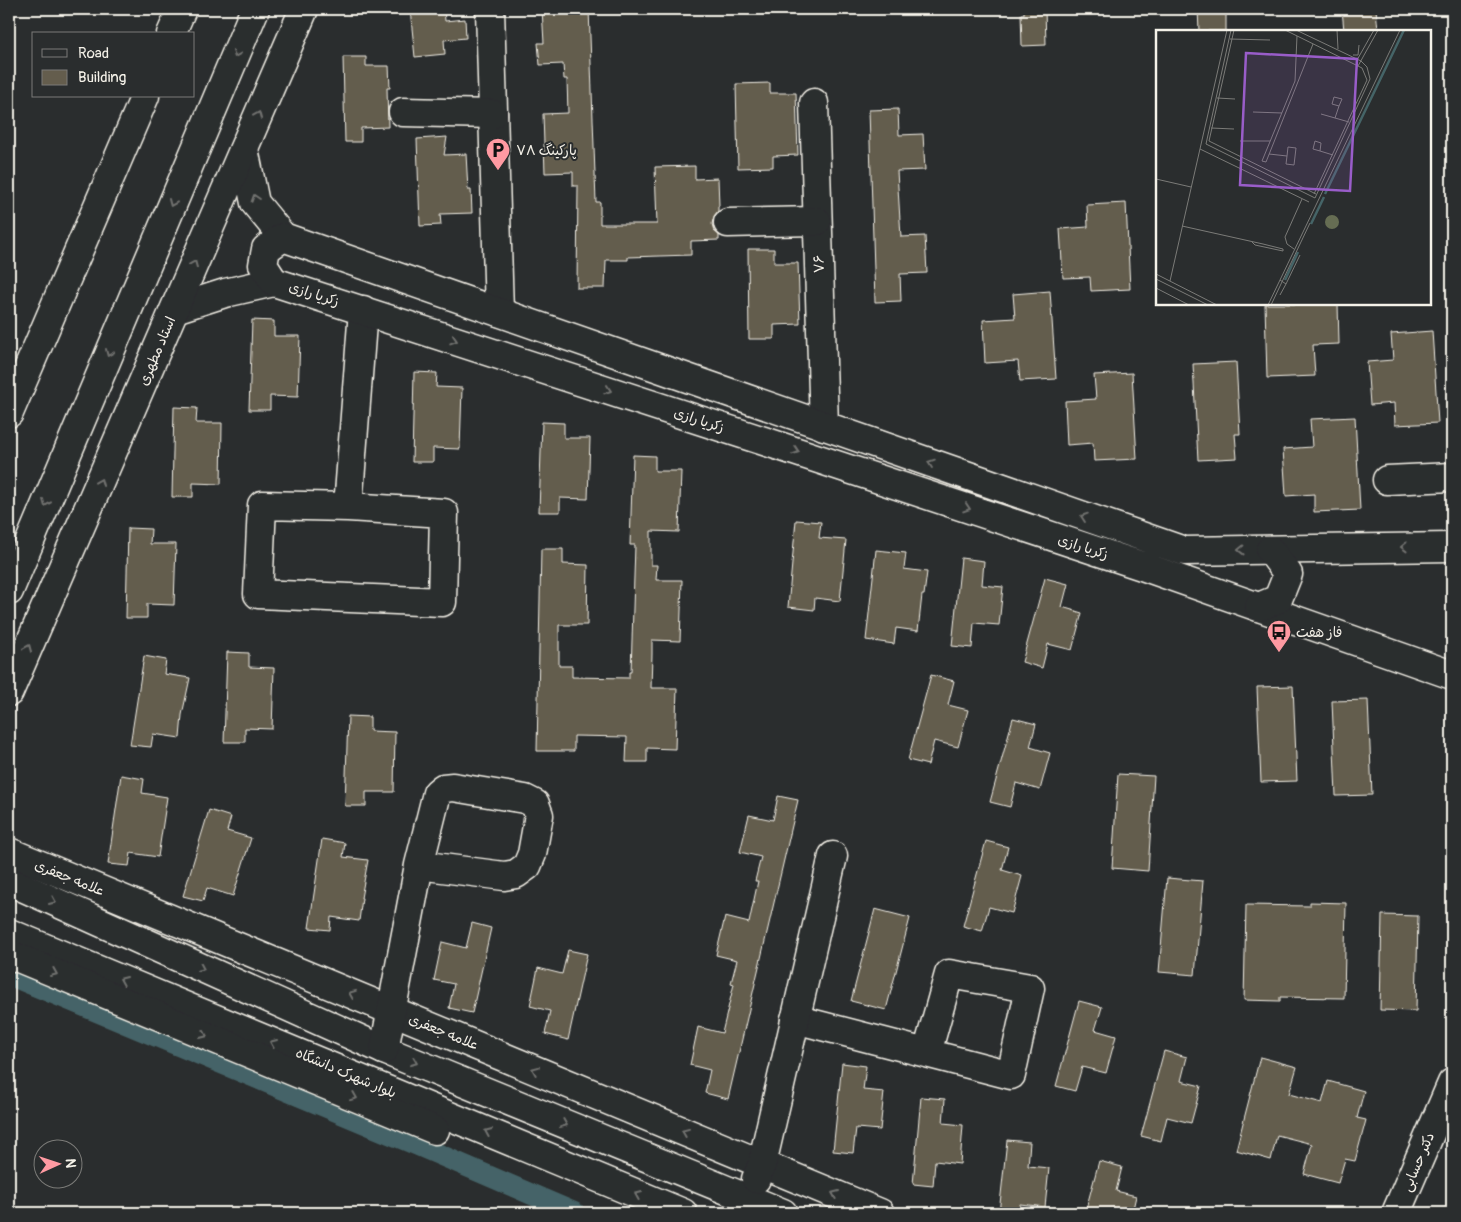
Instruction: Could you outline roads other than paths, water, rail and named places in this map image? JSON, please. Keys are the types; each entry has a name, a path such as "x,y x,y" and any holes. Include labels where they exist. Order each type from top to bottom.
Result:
{"street":[{"path":"172,32 182,9"},
{"path":"9,591 255,9"},
{"name":"استاد مطهری","path":"9,692 304,9"},
{"path":"490,9 499,312"},
{"path":"9,413 143,98"},
{"name":"۷۶","path":"814,103 824,426"},
{"path":"403,112 493,114"},
{"path":"244,149 255,203 283,237"},
{"path":"728,223 817,221"},
{"name":"زکریا رازی","path":"1452,546 1184,551 283,237 266,249 263,265 274,282 1150,569 1452,675"},
{"path":"175,309 225,293 274,282"},
{"path":"423,330 436,290"},
{"path":"348,507 363,310"},
{"path":"770,443 781,411"},
{"path":"1387,480 1452,477"},
{"path":"262,505 348,507 444,513 442,602 258,594 262,505"},
{"path":"1259,607 1278,599 1288,574 1270,550"},
{"path":"384,1050 419,865 437,793 443,788 453,787 525,799 535,804 539,815 532,854 527,866 516,874 504,876 419,865"},
{"name":"علامه جعفری","path":"9,852 880,1213"},
{"path":"748,1199 762,1164 833,856"},
{"name":"علامه جعفری","path":"9,881 384,1050 783,1213"},
{"name":"بلوار شهرک دانشگاه","path":"9,933 683,1213"},
{"name":"بلوار شهرک دانشگاه","path":"9,954 635,1213"},
{"path":"796,1019 928,1053"},
{"name":"دکتر حسابی","path":"1403,1211 1452,1083"}],"waterway":[{"path":"9,975 575,1213"}],"place":[{"name":"پارکینگ ۷۸","path":"498,171"},
{"name":"فاز هفت","path":"1279,653"}]}
